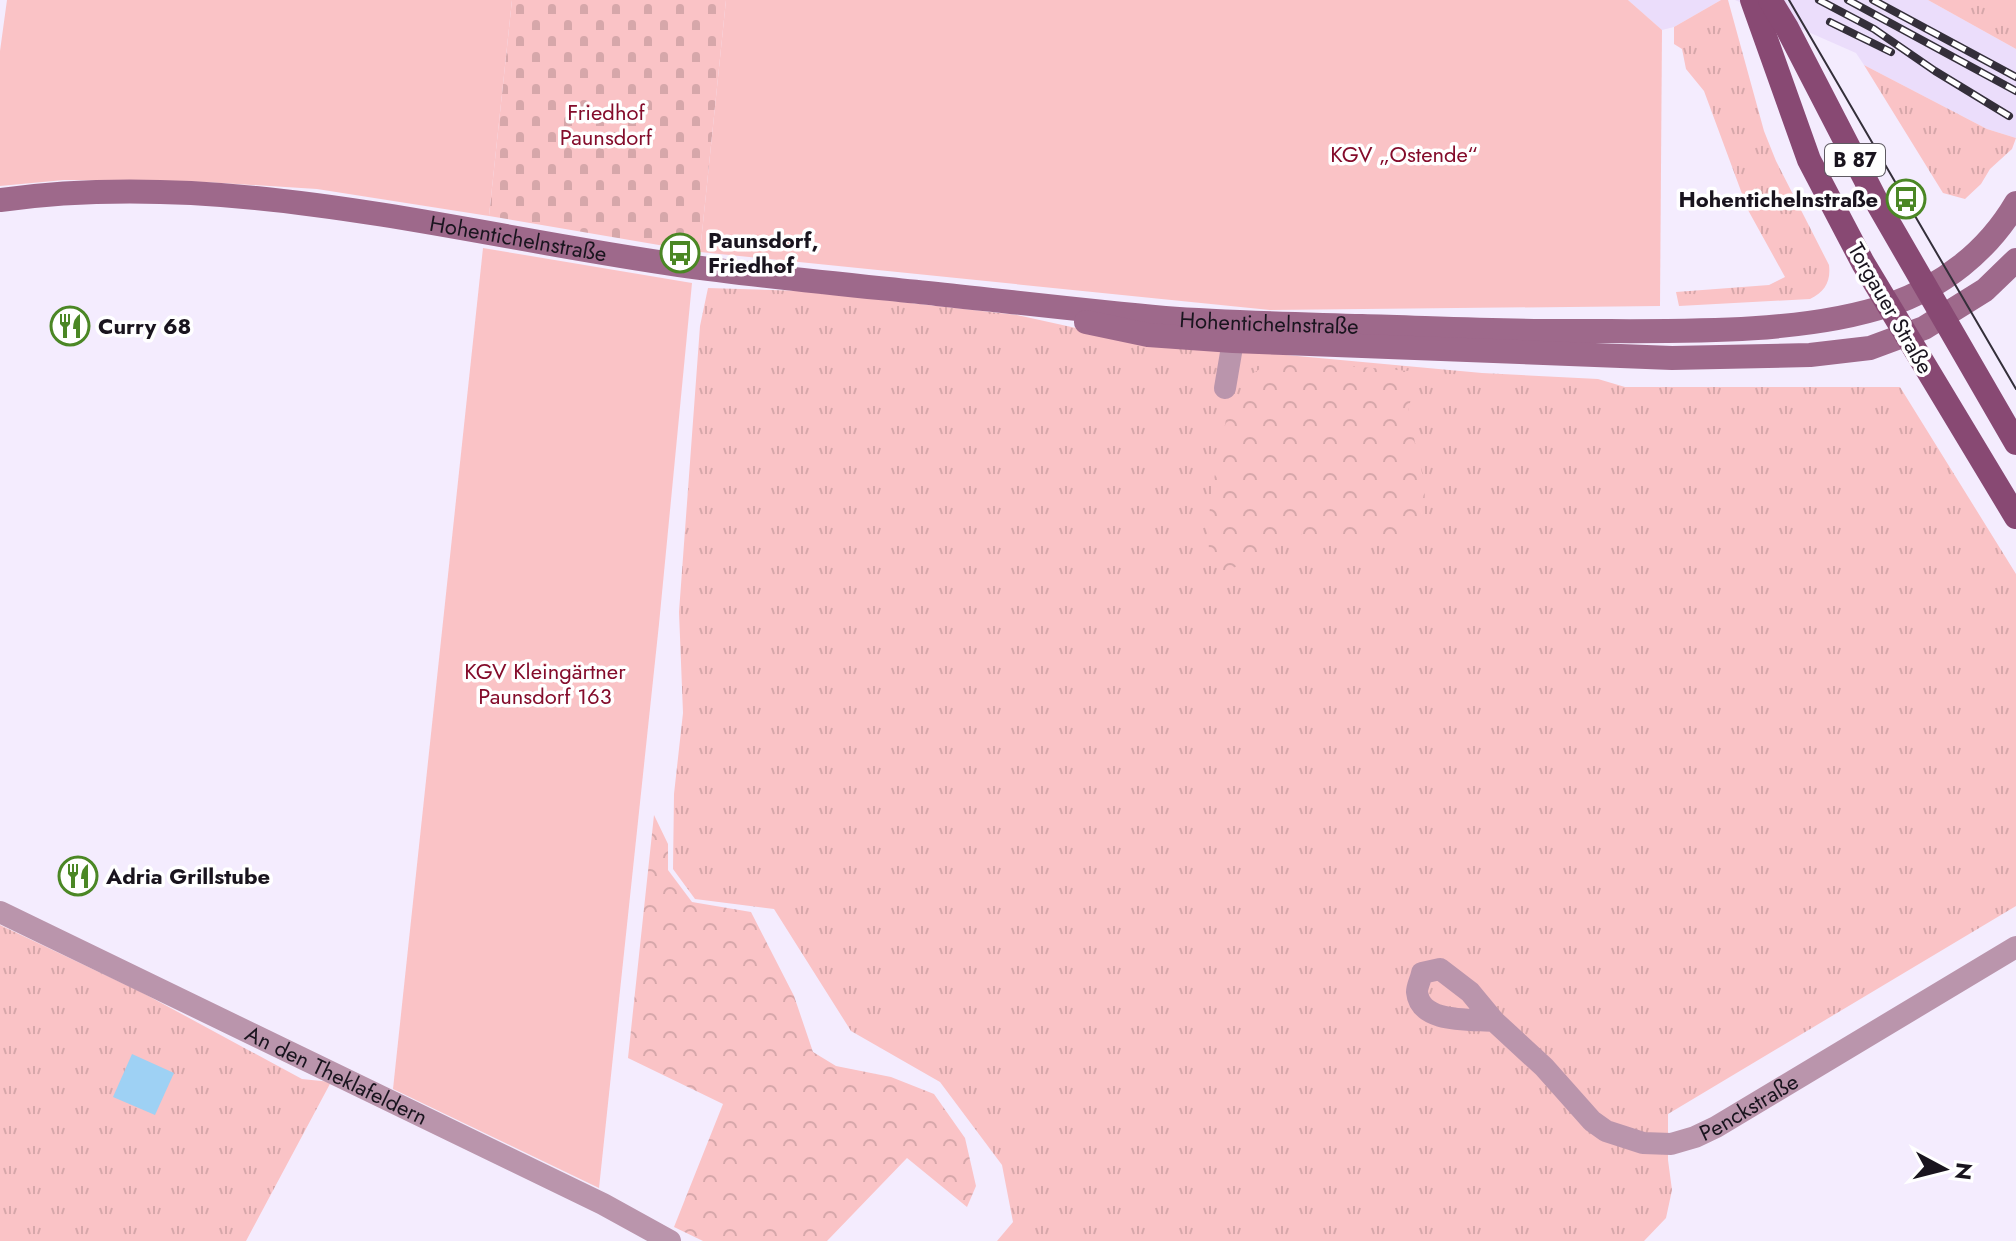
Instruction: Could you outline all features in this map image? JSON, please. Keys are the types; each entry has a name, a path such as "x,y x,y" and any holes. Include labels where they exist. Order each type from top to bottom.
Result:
{"main road":[{"name":"Torgauer Straße","path":"1760,5 1787,28 1860,170 2016,443"},
{"name":"Torgauer Straße","path":"1760,5 1809,160 1888,305 2016,517"},
{"name":"Hohentichelnstraße","path":"0,200 62,194 161,192 294,202 411,218 678,265 1038,307 1256,323 1515,332 1671,331 1743,327 1824,319 1888,305 1926,289 1957,269 1983,247 2016,203"},
{"name":"Hohentichelnstraße","path":"1038,307 1093,325 1148,335 1233,341 1697,358 1855,351 1906,336 1943,318 1985,290 2016,260"}],"street":[{"path":"1225,388 1233,341"},
{"name":"An den Theklafeldern","path":"0,912 425,1121 603,1204 670,1241"},
{"name":"Penckstraße","path":"1494,1021 1544,1067 1592,1121 1606,1131 1643,1143 1671,1144 1716,1127 2016,947"}],"shaded area":[{"path":"1628,0 1721,0 1674,27 1662,30"},
{"path":"1735,0 1928,0 2016,49 2016,138 1987,129 1864,65 1856,53"}],"green space":[{"path":"7,0 512,0 489,216 317,189 205,182 64,180 0,186 0,51"},
{"name":"Friedhof Paunsdorf","path":"512,0 726,0 700,252 489,216"},
{"name":"KGV „Ostende“","path":"726,0 1628,0 1662,30 1660,306 1270,310 700,252"},
{"path":"1721,0 1728,0 1764,131 1776,161 1829,265 1826,285 1810,299 1679,306 1676,292 1769,285 1785,277 1748,210 1704,91 1686,69 1682,49 1674,44 1674,27"},
{"path":"1928,0 2016,0 2016,49"},
{"path":"1864,65 1987,129 2016,138 2012,149 1965,199 1943,193"},
{"name":"KGV Kleingärtner Paunsdorf 163","path":"483,248 692,283 599,1188 393,1089"},
{"path":"708,288 805,291 1017,315 1135,341 1482,373 1598,379 1625,387 1900,387 2016,574 2016,906 1668,1114 1668,1160 1672,1190 1666,1218 1644,1241 997,1241 1013,1222 1002,1165 940,1082 851,1031 774,909 695,899 673,869 674,794 683,713 679,612 700,326"},
{"path":"1275,360 1409,371 1415,380 1408,412 1425,486 1424,520 1416,540 1320,540 1302,534 1226,572 1213,566 1209,551 1209,513 1227,414 1239,409 1250,375"},
{"path":"654,815 668,844 668,870 692,902 751,912 794,996 813,1052 836,1066 891,1077 934,1094 965,1138 976,1186 967,1207 907,1158 827,1241 703,1241 674,1227 723,1104 628,1058"},
{"path":"0,925 141,992 302,1079 331,1082 246,1241 0,1241"}],"water":[{"path":"132,1054 174,1073 155,1115 113,1097"}],"tram line":[{"path":"1789,0 2016,389"}],"railway":[{"path":"1819,0 1874,29 2009,116"},
{"path":"1848,0 2016,91"},
{"path":"1873,0 2016,77"},
{"path":"1830,22 1891,52"}],"place":[{"name":"Hohentichelnstraße","path":"1906,199"},
{"name":"Paunsdorf, Friedhof","path":"680,253"},
{"name":"Curry 68","path":"70,326"},
{"name":"Adria Grillstube","path":"78,876"}]}
